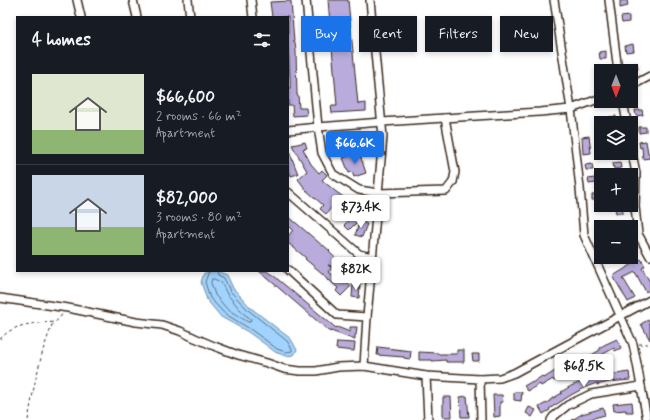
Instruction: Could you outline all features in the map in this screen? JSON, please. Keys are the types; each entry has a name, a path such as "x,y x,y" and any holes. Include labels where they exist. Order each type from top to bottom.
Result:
{"street":[{"path":"77,0 81,16"},
{"path":"133,0 136,16"},
{"path":"188,0 190,16"},
{"path":"251,0 253,16"},
{"path":"306,0 318,127 322,153 333,174 359,190 378,193 446,191 453,182 455,172 445,118"},
{"path":"364,366 383,137 370,0"},
{"path":"554,0 571,109 584,235 633,344 647,420"},
{"path":"609,0 617,64"},
{"path":"638,82 650,76"},
{"path":"289,130 382,122 540,112 571,109 594,101"},
{"path":"633,160 636,173 635,207 638,234 650,256"},
{"path":"289,193 359,254 372,257"},
{"path":"289,271 337,315 367,316"},
{"path":"0,298 68,308 136,322 162,325 238,355 284,369 316,371 338,367 364,366 426,376 480,379 500,378 514,373 650,300"},
{"path":"426,376 428,420"},
{"path":"480,379 481,420"},
{"path":"551,420 568,405 591,394 641,386"}],"path":[{"path":"28,420 42,350 54,322 68,308"},
{"path":"0,339 8,331 19,326 54,322"},
{"path":"633,344 650,344"}],"water":[{"path":"220,272 227,275 233,288 251,308 291,339 297,350 294,355 286,356 275,352 248,332 221,317 207,300 201,282 204,273"}],"building":[{"path":"328,0 348,0 350,16 329,16"},
{"path":"627,0 628,6 620,8 620,1"},
{"path":"291,1 296,51 297,95 299,108 306,108 307,115 293,116 292,105 289,105 289,16 272,16 270,2"},
{"path":"629,16 629,22 622,23 621,17"},
{"path":"351,31 358,104 366,103 366,111 332,113 331,106 337,106 332,52 351,52"},
{"path":"633,44 634,51 626,52 625,46"},
{"path":"606,51 606,59 600,59 599,52"},
{"path":"635,110 642,110 643,115 636,116"},
{"path":"639,127 646,127 646,132 639,133"},
{"path":"349,135 349,142 330,143 330,136"},
{"path":"589,136 591,153 583,154 582,137"},
{"path":"646,141 650,158 643,159 642,147 640,148 639,142"},
{"path":"305,142 307,148 303,149 311,164 319,173 322,170 327,175 322,180 357,207 358,201 365,201 363,216 349,230 344,225 348,221 339,215 345,206 338,200 326,214 320,209 323,205 306,190 298,179 307,171 292,145"},
{"path":"289,151 298,174 291,176 289,170"},
{"path":"359,152 366,173 354,177 352,172 349,173 343,158"},
{"path":"620,162 621,168 614,168 613,163"},
{"path":"592,164 593,170 586,170 585,165"},
{"path":"594,178 594,183 589,184 588,179"},
{"path":"592,195 594,195 594,200 592,200"},
{"path":"289,217 330,251 329,252 342,264 343,262 353,267 356,261 362,264 357,277 335,266 333,267 328,265 332,268 329,272 343,283 345,281 351,286 341,296 336,291 338,288 289,244 289,235 293,230 289,226"},
{"path":"360,221 367,224 362,237 355,235"},
{"path":"641,259 645,266 642,268 650,282 650,289 646,292 635,272 623,278 635,298 628,302 613,276 633,264 638,264 638,261"},
{"path":"260,272 269,272 336,328 337,327 350,332 350,327 357,327 355,340 331,331 330,332"},
{"path":"353,284 360,284 359,298 352,297"},
{"path":"648,320 650,324 650,340 641,324"},
{"path":"617,339 621,348 615,351 614,348 591,361 588,357 600,350 599,348"},
{"path":"337,342 355,343 354,351 336,349"},
{"path":"378,347 411,351 410,359 404,357 377,355"},
{"path":"457,350 464,350 464,362 419,360 419,352 457,354"},
{"path":"472,354 479,354 479,361 473,361"},
{"path":"579,359 584,366 578,370 577,368 554,381 553,379 541,386 540,384 528,391 524,386 531,382 532,383 542,376 544,378 567,365 568,367"},
{"path":"629,372 630,380 597,385 597,383 586,387 571,395 543,414 539,407 571,386 591,378"},
{"path":"514,392 522,392 521,401 514,400"},
{"path":"493,395 502,395 503,402 500,402 500,416 494,417"},
{"path":"467,396 469,417 461,417 460,397"},
{"path":"443,397 451,397 452,417 443,417"},
{"path":"632,402 633,412 626,412 626,410 614,411 613,404"},
{"path":"529,407 536,410 532,417 526,413"},
{"path":"603,408 605,415 586,420 572,420 582,414"}]}
